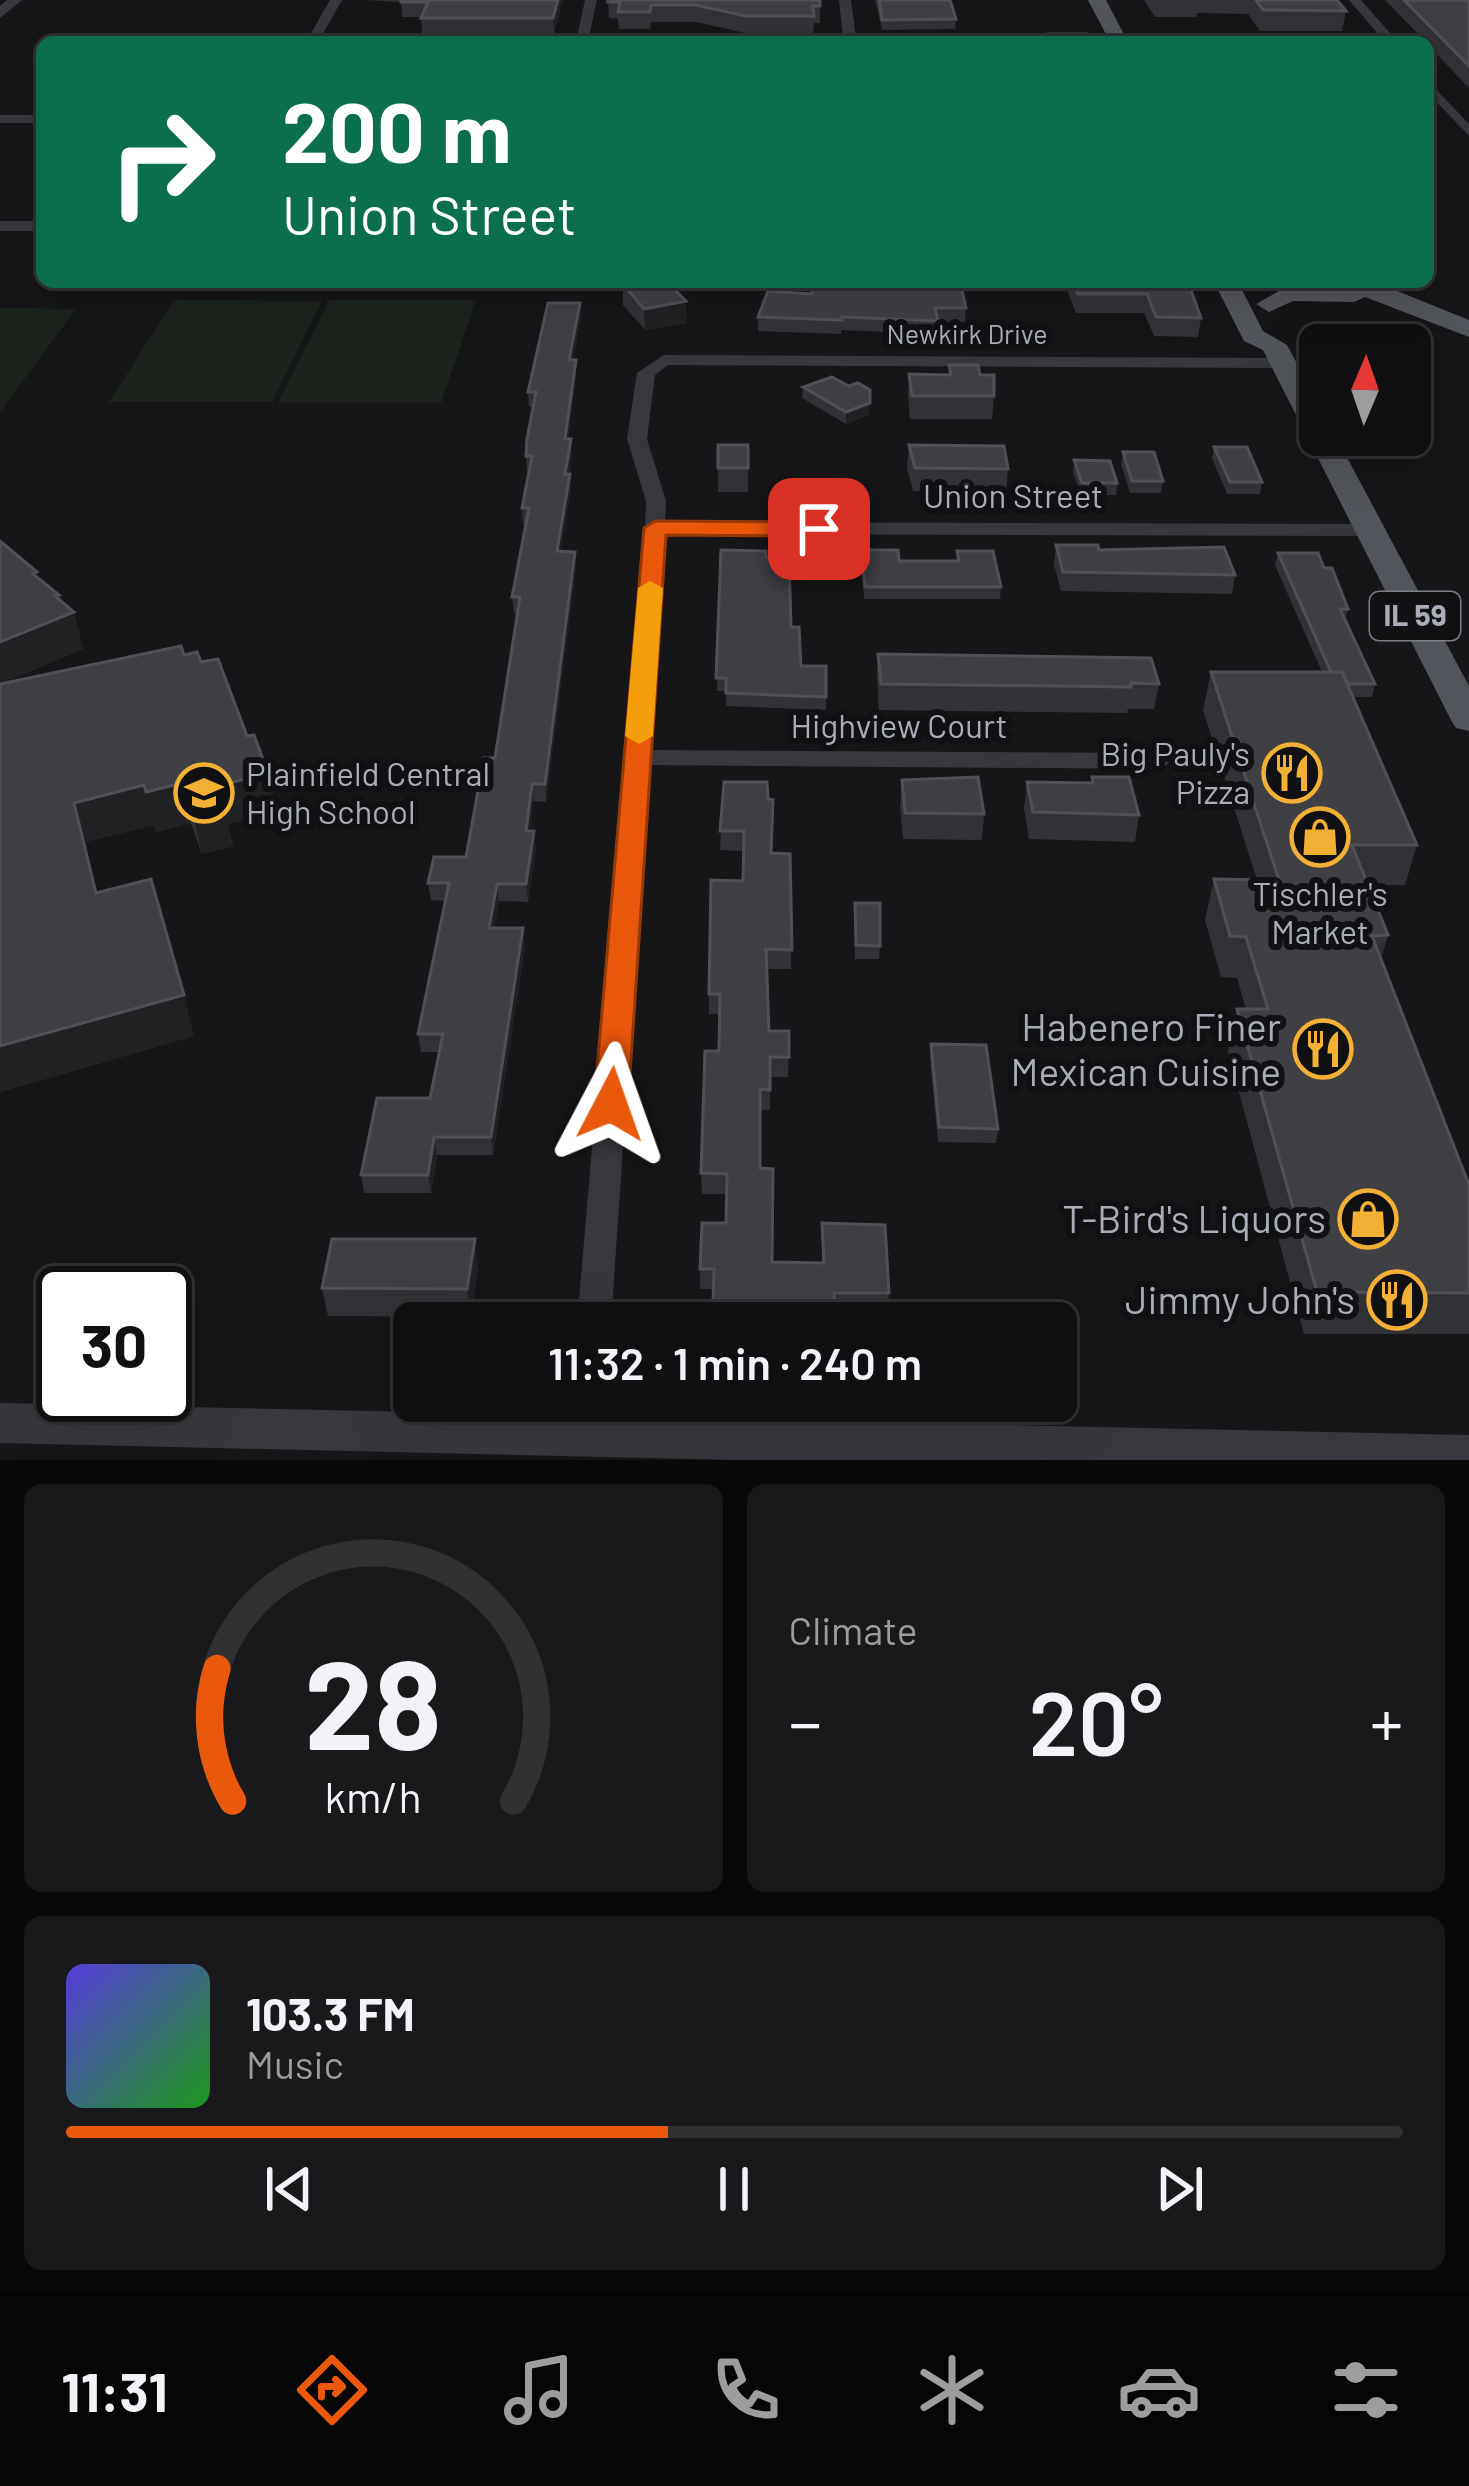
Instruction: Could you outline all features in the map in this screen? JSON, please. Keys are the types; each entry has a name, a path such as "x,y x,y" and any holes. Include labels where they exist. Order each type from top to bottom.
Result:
{"main road":[{"path":"1097,0 1116,36"},
{"name":"IL 59","path":"1229,288 1253,336 1279,354 1299,392"},
{"path":"1263,293 1356,289 1465,326"},
{"name":"IL 59","path":"1263,293 1286,337 1279,354"},
{"name":"IL 59","path":"1332,456 1466,708"}],"street":[{"path":"0,14 15,0"},
{"path":"316,36 336,0"},
{"path":"583,36 591,0"},
{"path":"845,0 849,36"},
{"path":"1355,0 1387,36"},
{"path":"1434,92 1466,127"},
{"path":"0,119 36,119"},
{"path":"1439,124 1466,127"},
{"path":"0,226 36,226"},
{"name":"Newkirk Drive","path":"655,528 656,501 637,439 646,374 664,360 1279,354"},
{"path":"596,1302 655,528"},
{"name":"Union Street","path":"655,528 1370,530"},
{"name":"Highview Court","path":"638,757 1160,760"},
{"path":"0,1424 393,1421"},
{"path":"659,1422 1469,1456"}],"shaded area":[{"path":"174,300 322,301 272,402 109,402"},
{"path":"329,300 476,300 441,403 278,403"},
{"path":"0,308 76,309 0,412"}],"building":[{"path":"401,0 558,0 553,18 421,18 428,2"},
{"path":"608,0 820,0 820,6 813,6 814,16 745,16 696,5 651,5 650,12 618,12 620,2"},
{"path":"879,0 950,0 956,19 882,20"},
{"path":"1256,0 1337,0 1346,11 1263,10"},
{"path":"1404,0 1469,0 1469,66"},
{"path":"626,288 673,288 686,301 644,309"},
{"path":"812,288 961,288 966,308 935,308 938,321 758,317 768,291 812,294"},
{"path":"1076,288 1190,288 1201,318 1156,317 1147,294 1078,294"},
{"path":"548,303 580,303 569,360 576,360 565,439 571,439 565,474 570,474 557,551 575,552 545,784 532,784 526,831 534,831 526,884 497,884 489,928 523,928 491,1137 434,1137 428,1175 361,1175 377,1098 430,1098 443,1034 418,1034 449,883 428,883 434,857 466,857 484,758 495,758 520,597 512,597 529,508 522,508 532,456 526,456 527,439 536,392 528,392"},
{"path":"949,365 978,365 980,375 994,375 994,396 912,396 909,374 951,375"},
{"path":"832,377 870,390 870,403 846,412 803,387"},
{"path":"718,445 748,445 748,468 718,468"},
{"path":"909,445 1004,446 1008,469 915,468"},
{"path":"1214,447 1247,447 1262,482 1230,482"},
{"path":"1123,452 1154,452 1163,481 1132,481"},
{"path":"1074,460 1110,461 1117,483 1082,483"},
{"path":"0,541 37,572 33,574 74,612 0,642"},
{"path":"1056,545 1098,545 1099,550 1224,547 1235,575 1063,572"},
{"path":"721,550 766,551 766,557 789,557 791,627 799,627 801,666 826,666 826,697 726,693 726,678 716,678"},
{"path":"861,550 898,550 899,561 959,561 957,551 993,551 1001,587 865,587"},
{"path":"1278,553 1318,553 1324,568 1332,568 1348,609 1340,609 1375,684 1348,684 1342,672 1331,672"},
{"path":"181,646 184,655 197,652 201,662 218,659 247,736 254,735 268,773 218,786 225,807 193,814 182,783 146,792 144,785 74,803 96,893 151,879 184,995 0,1046 0,684"},
{"path":"878,654 1151,658 1159,684 881,684"},
{"path":"1211,672 1342,672 1417,845 1352,845 1388,935 1372,936 1469,1185 1469,1293 1317,1292 1237,1009 1268,1009 1246,937 1230,936 1214,879 1279,880"},
{"path":"978,777 984,814 905,813 902,780"},
{"path":"1092,777 1129,777 1139,815 1033,812 1027,782 1093,783"},
{"path":"724,782 767,782 768,799 773,800 771,853 790,854 792,950 766,949 769,1031 789,1031 789,1057 770,1057 770,1090 760,1089 760,1168 773,1169 772,1262 824,1263 822,1223 885,1225 889,1293 834,1293 835,1302 713,1302 714,1269 700,1269 702,1223 726,1223 727,1174 701,1173 705,1051 719,1051 720,994 709,994 711,880 743,881 744,831 720,831"},
{"path":"855,903 880,903 880,946 856,945"},
{"path":"931,1044 986,1045 998,1129 939,1127"},
{"path":"332,1239 475,1239 467,1289 322,1288"}],"slow traffic":[{"path":"639,736 650,588"}],"place":[{"name":"Big Pauly's Pizza","path":"1292,773"},
{"name":"Plainfield Central High School","path":"204,793"},
{"name":"Tischler's Market","path":"1320,837"},
{"name":"Habenero Finer Mexican Cuisine","path":"1323,1049"},
{"name":"T-Bird's Liquors","path":"1368,1219"},
{"name":"Jimmy John's","path":"1397,1300"}],"route":[{"path":"611,1104 655,528 819,529"}]}
